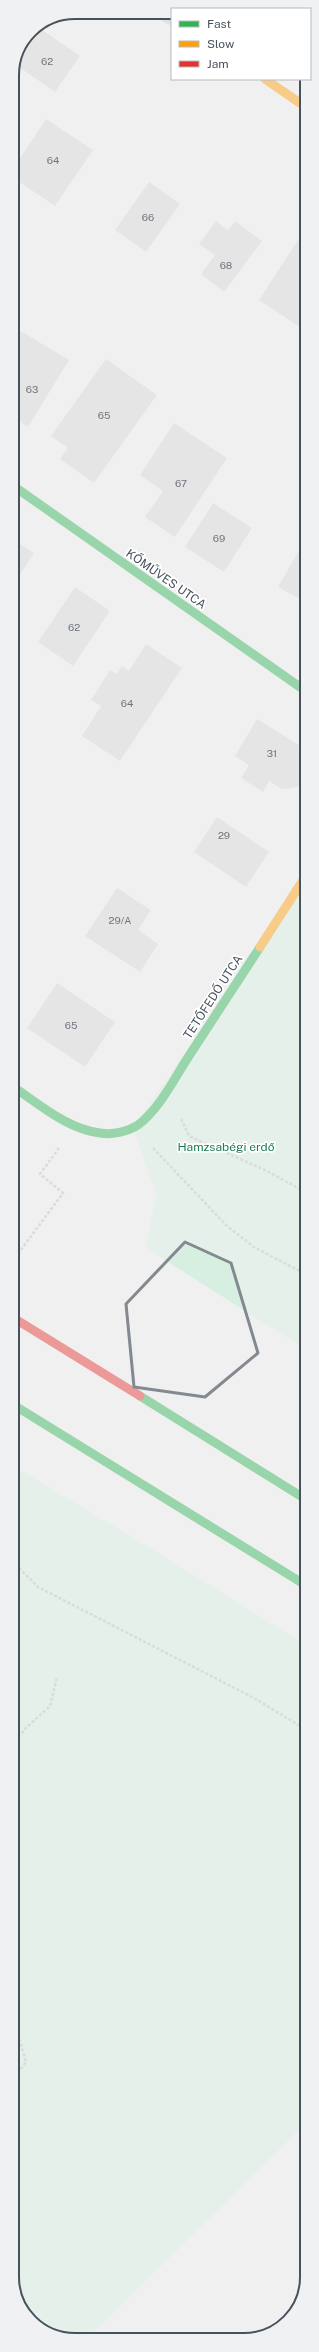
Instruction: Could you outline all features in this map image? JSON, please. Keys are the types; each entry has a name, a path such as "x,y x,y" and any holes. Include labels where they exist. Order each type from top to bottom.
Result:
{"main road":[{"path":"266,80 300,103"},
{"name":"KŐMŰVES UTCA","path":"19,490 300,687"},
{"name":"TETŐFEDŐ UTCA","path":"133,1128 152,1110 167,1090 300,885"},
{"path":"19,1090 75,1126 100,1134 118,1133 133,1128"},
{"path":"19,1321 300,1496"},
{"path":"19,1408 252,1550 300,1581"}],"path":[{"path":"167,1090 189,1136 267,1170 300,1189"},
{"path":"19,1253 63,1193 40,1174 75,1126"},
{"path":"133,1128 227,1226 254,1247 300,1271"},
{"path":"19,1568 38,1586 247,1694 300,1726"},
{"path":"19,1736 50,1706 57,1677"},
{"path":"19,2038 26,2062 19,2072"}],"highlighted area":[{"path":"185,1242 231,1263 258,1353 205,1397 134,1387 126,1304"}],"green space":[{"name":"Hamzsabégi erdő","path":"300,884 300,1346 146,1248 156,1194 133,1128"},
{"path":"19,1469 152,1549 300,1642 300,2129 93,2333 64,2332 54,2329 38,2319 28,2308 23,2298 19,2280"}],"building":[{"path":"42,30 80,56 55,92 20,68 23,54 28,44 35,35"},
{"path":"46,119 93,150 55,206 19,182 19,160"},
{"path":"149,182 180,204 146,252 115,230"},
{"path":"216,221 228,230 235,221 262,241 224,292 201,274 215,255 199,244"},
{"path":"300,237 300,327 259,300"},
{"path":"19,330 69,360 28,427 19,421"},
{"path":"106,359 157,395 94,483 60,459 68,448 51,436"},
{"path":"174,423 227,458 175,537 145,517 163,491 140,475"},
{"path":"213,503 252,528 224,572 185,547"},
{"path":"19,543 34,553 19,576"},
{"path":"300,549 300,599 278,587"},
{"path":"75,587 110,611 73,666 38,642"},
{"path":"146,644 182,668 120,761 82,736 101,706 91,700 110,670 117,674 122,666 129,671"},
{"path":"257,719 300,746 300,784 298,787 282,789 269,781 263,792 241,778 249,765 235,756"},
{"path":"217,817 269,852 246,887 194,852"},
{"path":"117,888 151,910 138,930 158,944 140,972 85,936"},
{"path":"57,983 115,1022 85,1067 27,1028"}],"traffic: fast":[{"path":"19,490 300,687"},
{"path":"19,1091 54,1115 88,1131 109,1134 124,1131 138,1125 159,1103 260,947"},
{"path":"140,1396 300,1496"},
{"path":"19,1408 300,1582"}],"traffic: slow":[{"path":"266,80 300,103"},
{"path":"260,947 300,885"}],"traffic: jam":[{"path":"19,1321 140,1396"}]}
